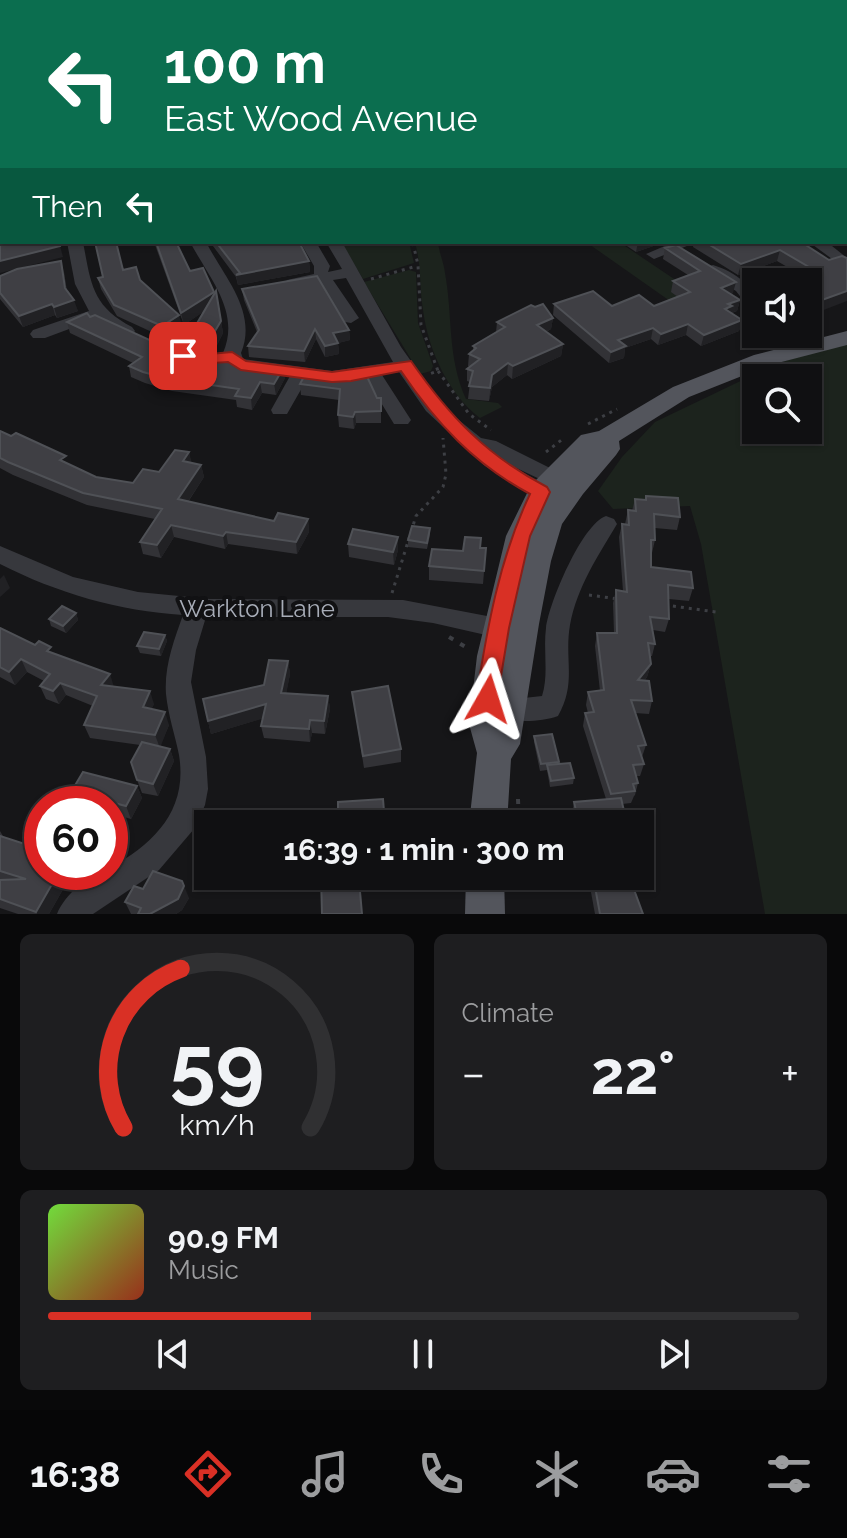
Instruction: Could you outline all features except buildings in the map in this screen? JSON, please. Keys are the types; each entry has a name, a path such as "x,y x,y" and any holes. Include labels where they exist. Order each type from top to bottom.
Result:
{"main road":[{"path":"822,339 847,338"},
{"path":"489,810 494,753 486,724 510,631 549,522 557,490 607,449 606,438 681,392 762,360 783,348"},
{"path":"494,753 503,744 510,631"},
{"path":"485,890 485,914"}],"street":[{"path":"75,244 72,262 97,313 108,322 148,341"},
{"path":"199,244 235,294 240,332 223,358 241,365 332,377 413,370"},
{"path":"309,244 322,266 320,271 323,277 351,318"},
{"path":"335,244 358,276 436,410 474,443 479,453 505,473 557,490"},
{"path":"654,254 681,244"},
{"path":"685,244 742,288"},
{"path":"820,244 847,265"},
{"path":"282,285 323,277 358,276"},
{"path":"39,334 97,313"},
{"path":"280,410 301,373"},
{"path":"372,373 401,420"},
{"path":"507,709 549,708 557,698 558,623 598,534 606,524"},
{"name":"Warkton Lane","path":"0,554 66,584 110,597 167,607 389,608 422,611 510,631"},
{"path":"72,914 111,883 144,864 168,841 187,815 194,783 192,755 179,693 181,662 197,609"}],"path":[{"path":"413,244 418,265 421,325 438,371 469,414 492,431"},
{"path":"358,276 418,265"},
{"path":"413,370 438,371"},
{"path":"392,593 416,516 443,487 446,474 443,438"},
{"path":"569,597 585,594 628,600"},
{"path":"656,604 716,612"},
{"path":"447,636 465,644"}],"shaded area":[{"path":"342,244 409,244 414,263 363,279"},
{"path":"415,244 438,244 456,368 466,399 498,403 502,407 480,418 449,384 435,355 426,325"},
{"path":"589,244 622,244 692,291 670,301"},
{"path":"409,270 416,272 418,323 433,366 431,371 420,374 364,282"},
{"path":"847,343 847,914 765,914 701,544 690,506 613,509 598,491 622,457 655,422 742,380 742,444 822,444 822,364 776,364"}],"route":[{"path":"183,356 198,360 232,356 241,365 332,377 372,373 405,365 436,410 474,443 479,453 505,473 541,492 520,536 498,628 488,699"}]}
